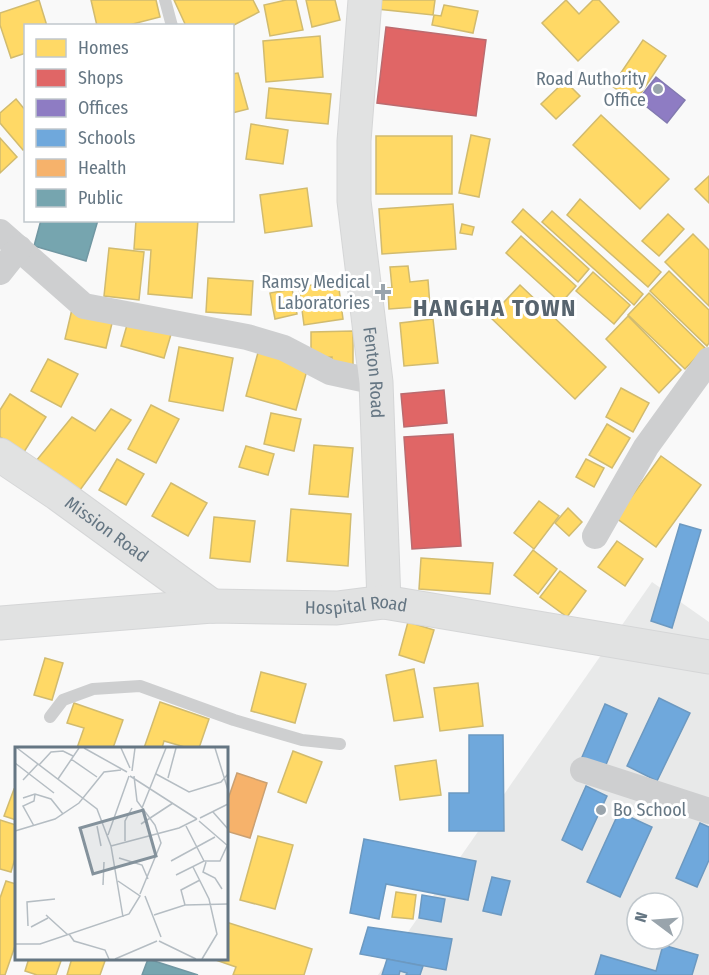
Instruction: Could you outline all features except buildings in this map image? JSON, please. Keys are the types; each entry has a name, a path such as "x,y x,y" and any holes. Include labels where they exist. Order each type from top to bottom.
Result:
{"street":[{"name":"Fenton Road","path":"365,0 354,141 354,201 376,382 384,602"},
{"path":"0,272 9,240 84,306 247,337 284,348 330,372 376,382"},
{"path":"595,536 646,447 709,360"},
{"name":"Mission Road","path":"0,455 58,494 212,606"},
{"name":"Hospital Road","path":"0,623 212,606 337,608 384,602 709,657"},
{"path":"584,770 709,811"}],"lane":[{"path":"165,0 171,24"},
{"path":"50,717 63,699 93,689 140,686 234,720 302,740 340,744"}],"shaded area":[{"name":"Bo School","path":"652,582 709,622 709,975 378,975"}],"place":[{"name":"Road Authority Office","path":"658,89"},
{"name":"Ramsy Medical Laboratories","path":"383,292"},
{"name":"Bo School","path":"601,810"}],"district":[{"name":"HANGHA TOWN","path":"495,308"}]}
